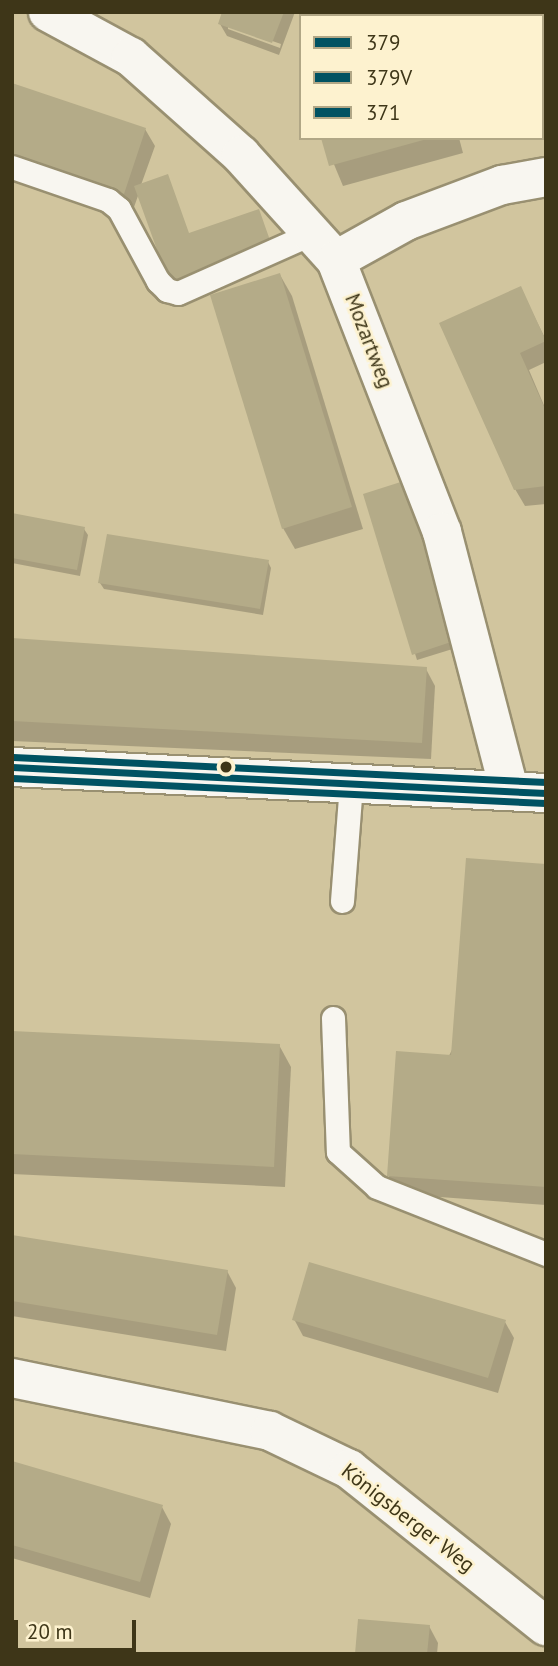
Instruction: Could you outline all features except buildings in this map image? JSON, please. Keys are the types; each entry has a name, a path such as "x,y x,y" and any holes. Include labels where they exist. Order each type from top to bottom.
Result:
{"street":[{"name":"Mozartweg","path":"48,12 131,57 241,155 326,246 442,532 527,791"},
{"path":"326,246 406,221 502,184 546,177"},
{"path":"12,766 527,791"},
{"name":"Königsberger Weg","path":"12,1378 270,1431 349,1469 546,1626"}],"lane":[{"path":"12,167 108,201 119,209 167,290 178,293 326,246"},
{"path":"342,901 351,783"},
{"path":"333,1018 338,1153 377,1187 546,1254"}],"transit line":[{"name":"371","path":"13,757 546,782"},
{"name":"379","path":"12,767 546,793"},
{"name":"379V","path":"12,778 545,803"}]}
